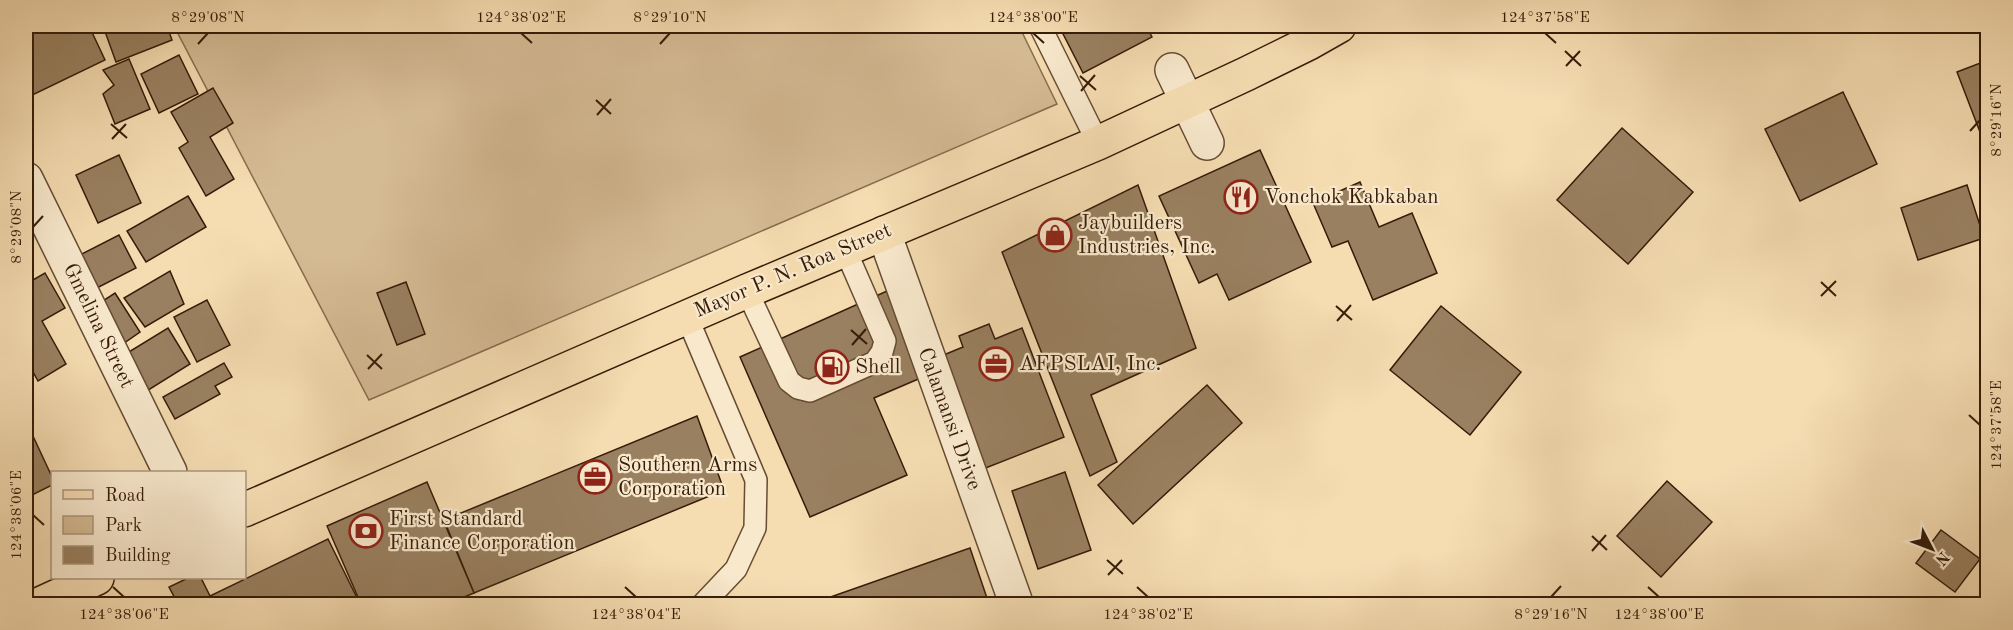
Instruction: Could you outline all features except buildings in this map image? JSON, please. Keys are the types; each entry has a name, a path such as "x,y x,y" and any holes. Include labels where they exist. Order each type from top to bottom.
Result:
{"main road":[{"name":"Mayor P. N. Roa Street","path":"246,509 747,291 1098,143 1188,103 1339,26"},
{"path":"40,604 95,579"}],"street":[{"path":"1172,70 1207,143"},
{"name":"Gmelina Street","path":"26,179 170,471"},
{"name":"Calamansi Drive","path":"884,233 1015,604"}],"lane":[{"path":"1040,26 1098,143"},
{"path":"747,291 789,381 798,388 810,391 875,362 882,352 885,341 845,249"},
{"path":"687,317 756,480 755,528 736,569 703,604"}],"green space":[{"path":"174,26 1019,26 1057,104 369,400"}],"place":[{"name":"Vonchok Kabkaban","path":"1241,197"},
{"name":"Jaybuilders Industries, Inc.","path":"1055,235"},
{"name":"AFPSLAI, Inc.","path":"996,364"},
{"name":"Shell","path":"832,367"},
{"name":"Southern Arms Corporation","path":"595,477"},
{"name":"First Standard Finance Corporation","path":"366,531"}]}
